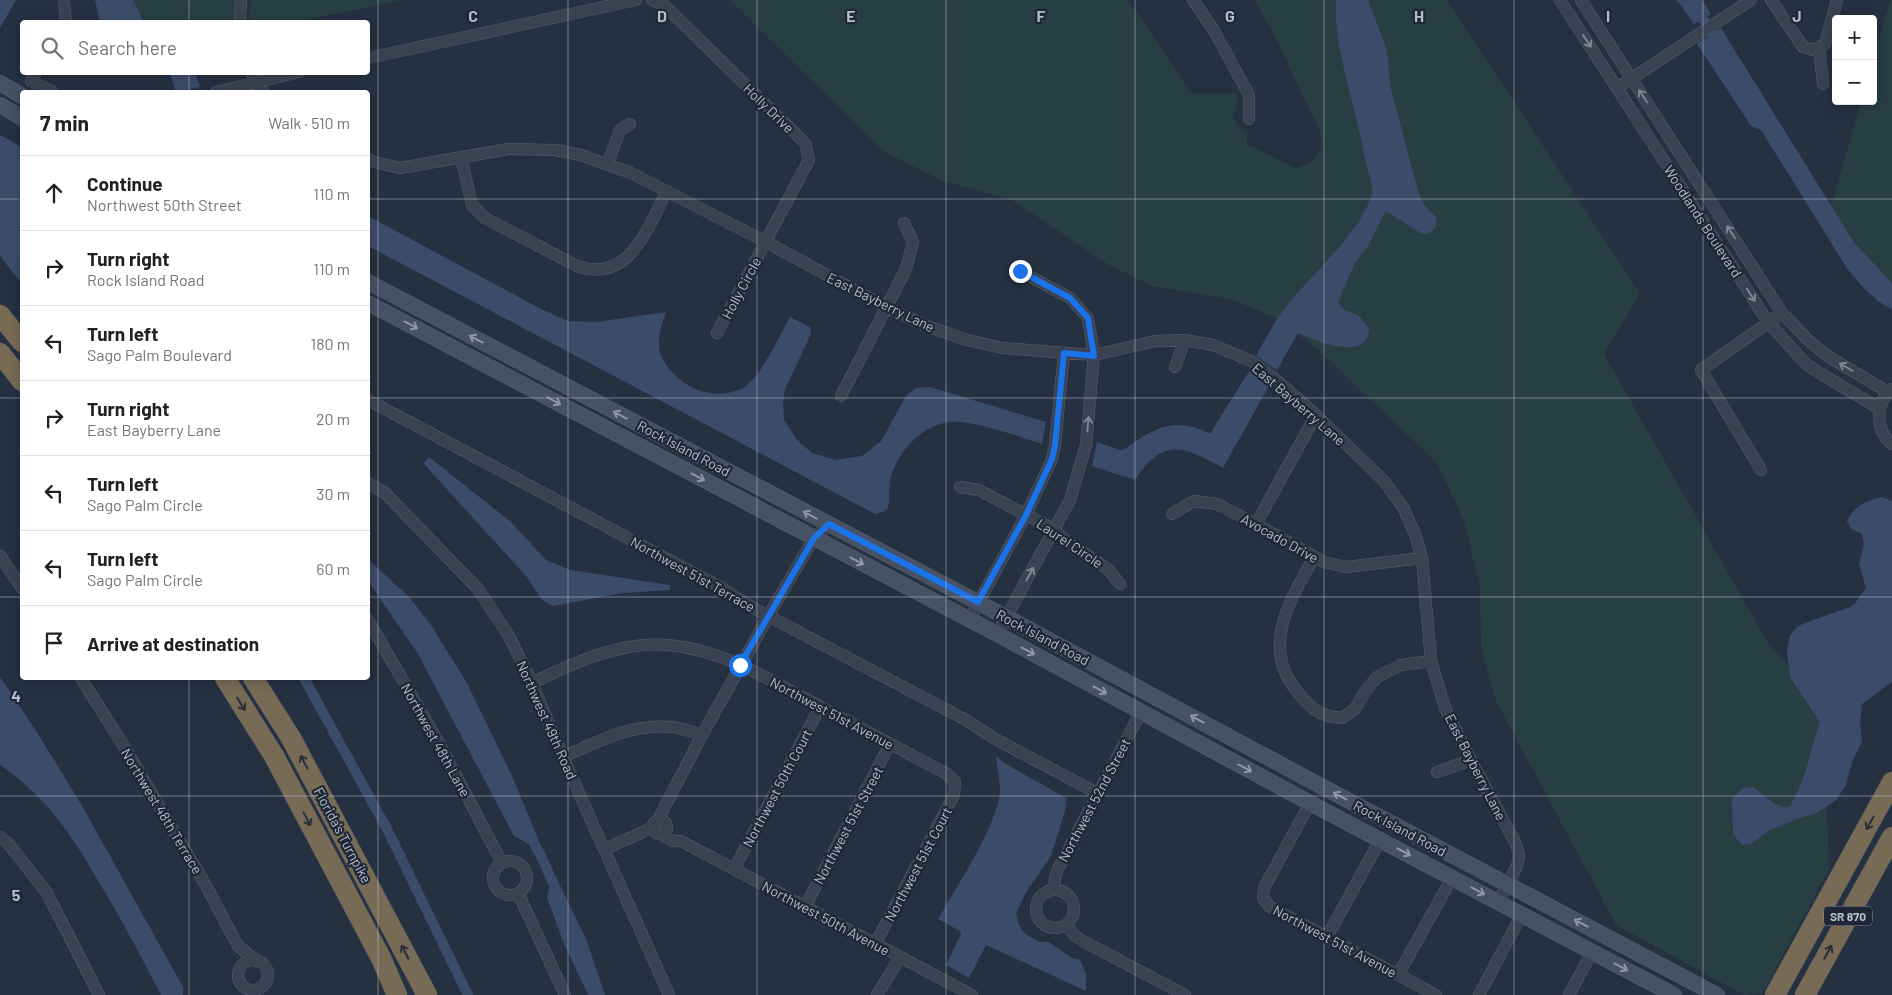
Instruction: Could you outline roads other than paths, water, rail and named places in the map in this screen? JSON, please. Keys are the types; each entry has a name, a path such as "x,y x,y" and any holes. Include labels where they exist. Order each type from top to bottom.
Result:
{"highway":[{"path":"0,314 20,339"},
{"path":"0,353 20,378"},
{"name":"Florida's Turnpike","path":"226,680 274,756 381,958 397,995"},
{"name":"Florida's Turnpike","path":"254,680 291,738 427,995"},
{"name":"SR 870","path":"1775,995 1892,782"},
{"name":"SR 870","path":"1804,995 1892,837"}],"main road":[{"path":"0,83 20,95"},
{"path":"0,106 20,117"},
{"name":"Rock Island Road","path":"370,283 978,602 1717,995"},
{"name":"Rock Island Road","path":"370,304 997,634 1310,803 1674,995"}],"street":[{"path":"240,20 241,0"},
{"path":"370,58 636,0"},
{"name":"Holly Drive","path":"652,0 664,5 805,143 809,160 766,242"},
{"path":"1193,0 1213,29 1248,95 1249,119"},
{"name":"Woodlands Boulevard","path":"1560,0 1768,322 1806,364 1880,409"},
{"name":"Woodlands Boulevard","path":"1582,0 1782,312 1809,341 1830,358 1890,391"},
{"path":"1617,88 1752,0"},
{"path":"1771,0 1802,48 1813,50 1824,44 1837,0"},
{"path":"64,4 66,20"},
{"path":"1819,47 1823,84"},
{"path":"221,90 253,77 271,75"},
{"path":"34,77 50,90"},
{"path":"253,77 263,90"},
{"path":"608,163 620,130 630,124"},
{"name":"East Bayberry Lane","path":"370,160 400,168 508,149 554,150 581,155 608,163 667,191 888,308 924,325 967,340 1003,348 1094,356 1155,341 1185,340 1213,346 1251,361 1273,377 1316,415 1384,481 1404,509 1415,534 1422,558 1431,660 1445,708 1516,844 1519,856 1517,866 1498,902"},
{"path":"461,157 472,205 484,218 577,266 589,270 605,270 624,261 637,247 667,191"},
{"path":"840,396 888,308 906,269 914,242 904,223"},
{"name":"Holly Circle","path":"717,334 766,242"},
{"path":"997,634 1070,500 1086,445 1094,356 1088,318 1070,298 1020,271"},
{"path":"1761,470 1701,370 1782,312"},
{"path":"1175,367 1185,340"},
{"path":"968,620 1026,515 1052,459 1064,353"},
{"path":"1890,391 1880,409 1879,421 1882,432 1892,444"},
{"name":"Northwest 51st Terrace","path":"370,401 722,588 769,616 966,720 997,740 1097,793"},
{"path":"1256,524 1316,415"},
{"name":"Northwest 49th Road","path":"370,484 385,493 478,589 509,636 532,682 563,757 669,995"},
{"name":"Laurel Circle","path":"960,487 979,490 1055,530 1066,541 1108,569 1120,584"},
{"name":"Avocado Drive","path":"1172,514 1194,501 1216,504 1324,562 1346,567 1422,558"},
{"path":"604,849 643,832 660,827 667,811 666,804 740,665 814,538 829,524"},
{"path":"0,556 20,585"},
{"path":"1314,557 1288,603 1280,632 1280,653 1285,671 1294,688 1312,708 1325,716 1342,718 1355,710 1364,693 1377,677 1402,664 1431,660"},
{"name":"Northwest 48th Lane","path":"370,623 439,743 502,863"},
{"name":"Northwest 51st Avenue","path":"532,682 597,655 636,646 666,645 702,650 740,665 947,774 955,782"},
{"name":"Northwest 48th Terrace","path":"82,680 128,752 204,882 238,946 258,961"},
{"name":"Northwest 50th Court","path":"734,869 820,707"},
{"name":"Northwest 52nd Street","path":"1054,890 1057,871 1141,712"},
{"path":"563,757 621,731 643,726 674,727 702,735"},
{"name":"Northwest 51st Street","path":"805,907 890,744"},
{"path":"1437,772 1471,760"},
{"name":"Northwest 51st Court","path":"875,944 954,795 955,782"},
{"name":"Northwest 51st Avenue","path":"1310,803 1264,888 1263,898 1270,907 1436,995"},
{"name":"Northwest 50th Avenue","path":"660,827 676,834 681,841 972,995"},
{"path":"0,837 8,843 47,893 99,995"},
{"path":"1327,937 1380,840"},
{"path":"520,897 498,891 494,886 492,876 494,870 502,863 507,861 519,863 526,872 526,884 520,897 565,995"},
{"path":"1398,975 1452,878"},
{"path":"1054,890 1069,896 1074,906 1072,917 1066,925 1060,928 1047,927 1042,923 1036,912 1036,906 1043,895 1054,890"},
{"path":"1479,995 1522,914"},
{"path":"1066,925 1083,942 1185,995"},
{"name":"Northwest 48th Terrace","path":"238,946 239,981 250,992 250,990 260,988 266,980"},
{"path":"1570,995 1592,952"},
{"path":"877,995 900,957"},
{"path":"238,971 244,963 253,960 265,966 268,976 266,980 268,995"}],"water":[{"path":"0,0 16,0 0,28"},
{"path":"95,0 133,0 143,20 100,20"},
{"path":"1336,0 1368,0 1387,50 1391,89 1418,191 1422,202 1436,217 1436,227 1430,233 1422,234 1386,211 1368,246 1355,263 1338,302 1345,310 1358,315 1369,328 1367,339 1360,345 1340,347 1316,341 1298,333 1277,370 1256,356 1283,310 1336,251 1358,222 1367,207 1372,193 1338,39"},
{"path":"1677,0 1702,0 1711,14 1694,24"},
{"path":"1721,28 1853,241 1892,283 1892,309 1874,297 1848,270 1761,130 1751,126 1697,44"},
{"path":"171,75 196,75 200,87 175,90"},
{"path":"0,135 20,146 20,273 0,248"},
{"path":"370,217 541,309 568,321 596,322 666,312 659,337 661,357 682,381 700,391 720,394 741,389 748,384 762,367 790,317 811,328 811,334 785,389 783,404 784,420 797,440 812,453 836,460 862,456 881,441 906,396 916,388 930,387 1046,422 1042,444 996,429 970,423 949,422 929,429 911,442 898,460 890,480 888,507 881,513 875,514 370,247"},
{"path":"1249,371 1270,384 1223,468 1196,455 1174,450 1155,457 1145,466 1135,480 1092,466 1097,442 1120,450 1125,449 1156,430 1176,425 1198,429 1210,434"},
{"path":"429,457 511,522 546,560 570,570 670,585 670,590 622,593 553,606 542,600 526,576 423,463"},
{"path":"1882,497 1892,501 1892,682 1862,704 1860,722 1862,742 1852,762 1846,785 1836,800 1815,814 1802,817 1770,830 1751,844 1742,845 1733,834 1732,799 1743,788 1753,787 1779,806 1789,807 1800,787 1820,722 1790,677 1787,652 1790,635 1797,627 1805,623 1850,607 1866,588 1859,564 1864,544 1862,534 1851,529 1847,521 1853,511 1862,504"},
{"path":"370,561 410,598 431,625 467,683 512,776 541,846 586,939 605,995 588,995 562,939 547,897 550,887 545,877 551,874 540,850 534,851 530,845 514,836 418,654 370,584"},
{"path":"0,677 81,804 183,987 183,995 161,995 120,919 73,839 33,792 0,765"},
{"path":"996,756 1004,763 1066,798 1065,811 1051,856 1025,894 1016,914 1019,925 1025,934 1039,942 1049,942 1072,958 1080,960 1086,974 1086,991 986,945 969,978 946,965 961,934 960,931 938,919 975,856 998,804 1000,782"}],"waterway":[{"path":"1690,0 1720,45"},
{"path":"0,248 20,273"},
{"path":"305,680 387,829 468,995"},
{"path":"531,838 555,888"}]}
